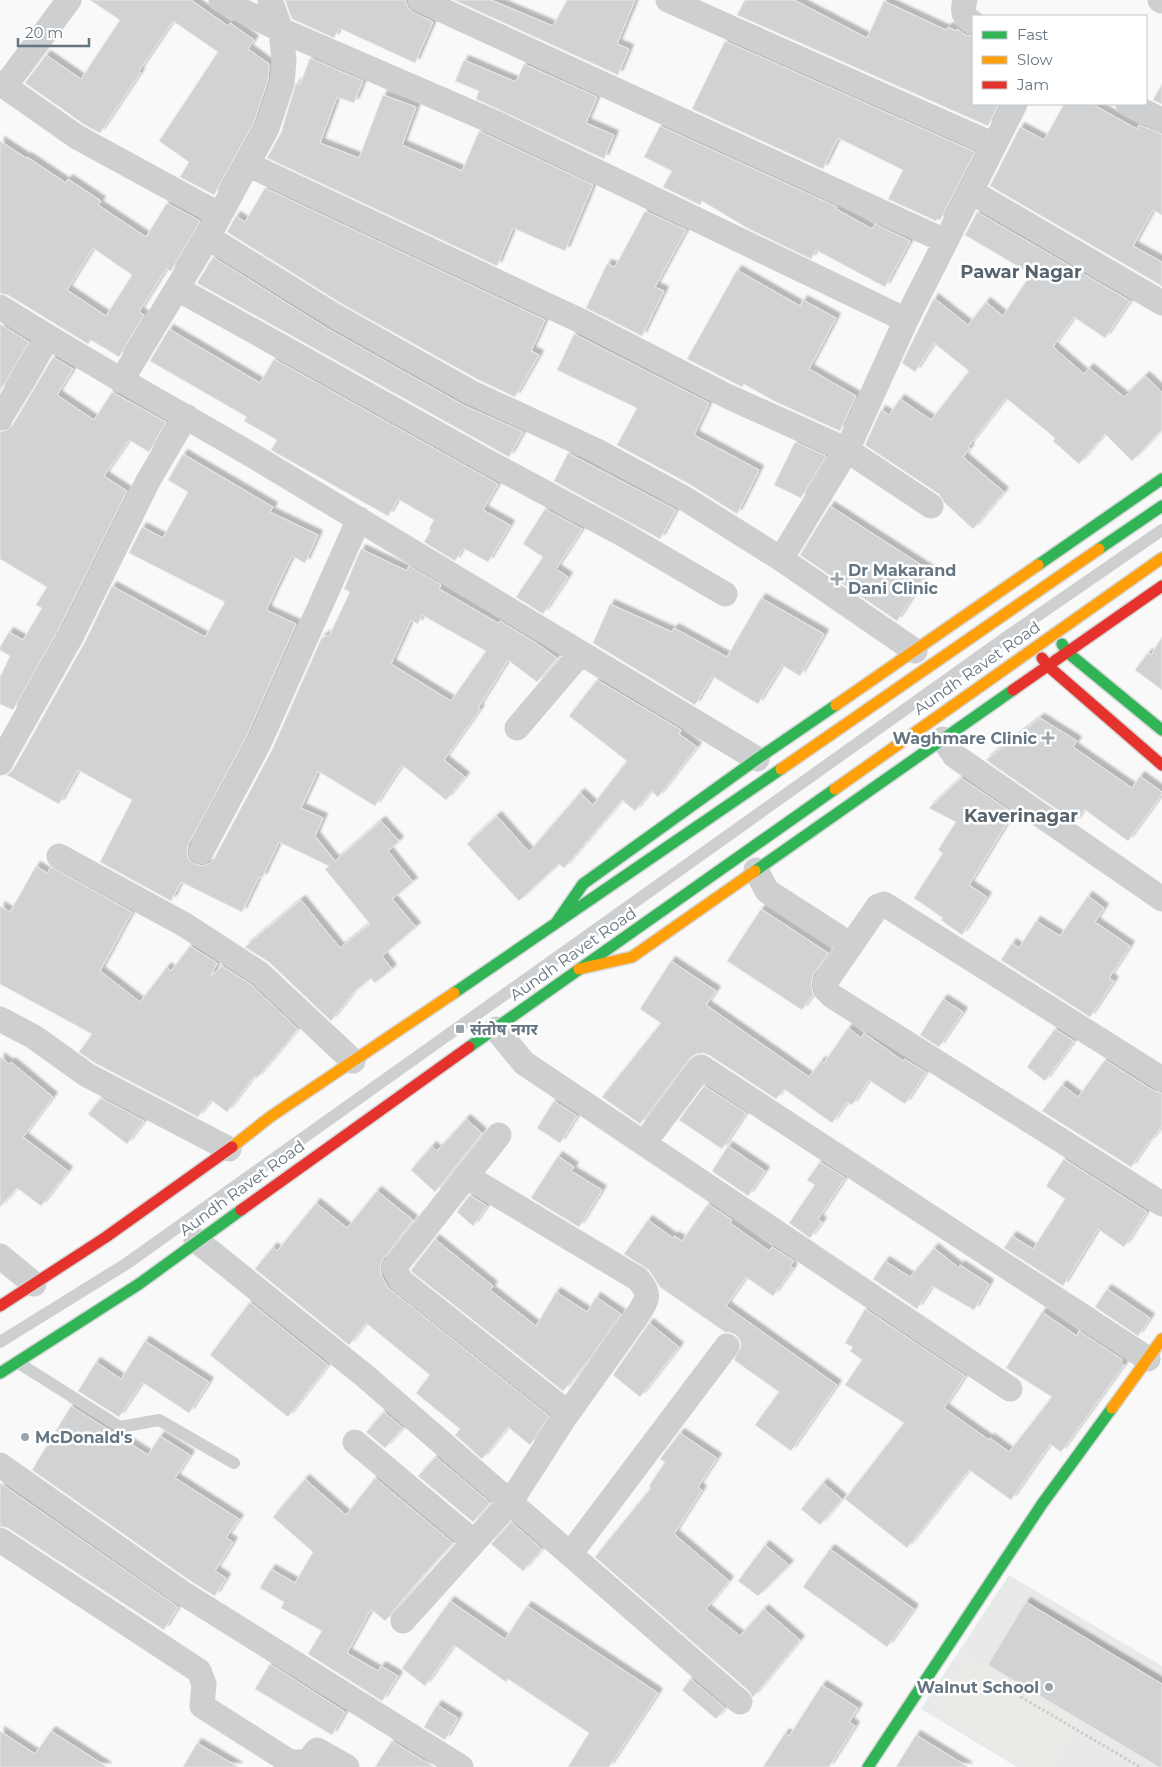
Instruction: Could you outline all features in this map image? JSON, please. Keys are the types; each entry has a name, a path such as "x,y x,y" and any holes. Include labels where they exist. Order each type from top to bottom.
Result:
{"main road":[{"path":"553,926 583,884 757,759 999,593 1162,478"},
{"name":"Aundh Ravet Road","path":"0,1306 106,1237 270,1117 553,926 1162,506"},
{"name":"Aundh Ravet Road","path":"0,1373 139,1284 196,1240 1162,558"},
{"path":"1018,579 1029,595"},
{"path":"578,970 632,957 943,739 1064,648 1162,586"},
{"path":"999,593 1009,609"},
{"path":"1064,648 1106,701 1162,765"},
{"path":"1045,662 1106,701 1162,730"},
{"path":"868,1767 1042,1504 1155,1349"}],"street":[{"path":"69,0 3,85 77,137 220,215"},
{"path":"222,0 281,30 498,124 906,320"},
{"path":"121,380 178,289 267,128 282,83 284,61 281,30 270,0"},
{"path":"420,0 945,241"},
{"path":"668,0 994,145"},
{"path":"965,0 963,12 967,19 972,22"},
{"path":"781,559 847,450 906,320 1014,105"},
{"path":"1130,105 1162,120"},
{"path":"247,164 585,323 729,397 847,450 931,506"},
{"path":"970,191 1162,303"},
{"path":"208,237 335,316 470,392 595,450 684,498 781,559 915,651"},
{"path":"178,289 511,475 624,535 725,594"},
{"path":"0,307 48,338 186,416 359,519 757,759"},
{"path":"0,418 48,338"},
{"path":"0,763 72,635 148,481 186,416"},
{"path":"201,852 259,743 359,519"},
{"path":"517,728 580,654"},
{"path":"943,739 955,756 1162,898"},
{"path":"60,856 185,925 259,974 353,1061"},
{"path":"756,870 767,891 851,945"},
{"path":"1162,1079 884,904 878,906 825,983 826,990 832,996 1162,1204"},
{"path":"0,1019 34,1037 87,1075 229,1148"},
{"path":"496,1028 524,1063 1010,1389"},
{"path":"644,1143 701,1067 1155,1349"},
{"path":"499,1135 394,1268 401,1281 568,1413"},
{"path":"403,1621 511,1501 568,1413 635,1319 646,1302 648,1294 638,1279 466,1176"},
{"path":"196,1240 365,1376 571,1553 740,1702"},
{"path":"0,1256 34,1284"},
{"path":"571,1553 727,1346"},
{"path":"355,1442 474,1542"},
{"path":"0,1465 181,1592 461,1767"},
{"path":"0,1540 199,1671 204,1684 202,1706 215,1715 290,1762 306,1762 317,1750 347,1767"}],"lane":[{"path":"0,1342 126,1264 1011,634 1162,530"},
{"path":"17,1362 120,1427 159,1420 234,1463"}],"path":[{"path":"1026,1688 1021,1696 1140,1767"}],"shaded area":[{"name":"Walnut School","path":"1009,1575 1162,1666 1162,1767 1017,1767 921,1709"},
{"path":"968,1656 1080,1722 1053,1767 1027,1767 935,1712"}],"building":[{"path":"90,0 191,0 228,26 230,23 254,40 248,49 269,64 268,80 254,122 214,195 180,177 189,162 159,141 218,52 173,21 100,133 85,125 25,83 46,55 81,79 120,20"},
{"path":"285,0 405,0 408,8 414,13 433,22 415,63 339,28 334,38 292,19"},
{"path":"454,0 491,0 553,26 567,0 635,0 617,44 629,49 618,75"},
{"path":"745,0 794,0 867,38 884,1 946,30 948,27 956,31 957,29 965,35 972,37 972,105 998,105 988,126 737,15"},
{"path":"725,41 975,152 940,220 937,219 936,221 888,199 903,170 838,138 823,169 692,109"},
{"path":"310,58 363,81 354,103 337,97 320,143 359,158 383,95 416,107 402,145 462,171 479,131 593,185 565,251 513,228 497,266 267,158 281,133 296,83 300,85"},
{"path":"464,60 516,82 524,64 597,97 586,123 614,135 604,159 476,99 479,91 455,81"},
{"path":"1162,84 1162,104 1153,100"},
{"path":"1063,105 1094,105 1137,129 1139,125 1162,134 1162,215 1153,210 1133,246 1162,262 1162,286 990,186 1020,127 1044,140"},
{"path":"660,126 837,207 836,209 872,229 875,224 910,241 885,287 816,250 811,259 749,229 702,201 700,205 663,187 672,171 644,157"},
{"path":"0,141 66,183 68,179 101,201 98,205 146,237 167,203 200,221 171,271 166,269 139,312 144,315 119,357 91,340 88,344 8,295 0,293","holes":["93,248 132,275 106,316 67,290"]},
{"path":"265,188 545,320 531,351 539,355 515,397 477,379 342,304 227,232 236,216 245,222"},
{"path":"645,211 686,230 655,287 664,291 642,336 586,308 607,264 615,267"},
{"path":"977,212 1130,301 1105,338 1074,317 1053,347 1084,374 1089,368 1124,397 1145,376 1162,392 1162,430 1132,461 1105,434 1079,464 1053,441 1055,438 1006,398 968,447 970,448 963,457 1004,492 973,529 944,502 939,494 865,445 881,410 889,415 900,399 931,420 969,371 934,343 915,372 902,363 934,298 968,325 986,302 1003,316 1031,274 965,235"},
{"path":"213,257 328,329 463,405 523,432 509,457 197,283"},
{"path":"737,270 800,306 803,300 836,318 809,369 856,396 840,431 776,402 744,384 742,387 687,359"},
{"path":"0,324 29,342 0,391"},
{"path":"169,329 260,383 274,359 498,484 483,510 510,525 488,562 463,548 455,561 424,542 434,520 398,499 388,516 271,450 277,440 244,421 247,417 150,361"},
{"path":"574,334 709,403 694,435 759,470 737,514 691,485 617,445 637,408 557,370"},
{"path":"53,357 73,369 57,395 94,420 112,392 166,422 149,452 129,440 104,476 127,491 59,628 13,710 0,704 0,677 10,656 0,650 0,647 9,632 23,640 42,608 36,605 47,587 0,559 0,432 12,426"},
{"path":"795,442 826,456 801,498 774,485"},
{"path":"568,453 676,510 660,539 554,481"},
{"path":"183,454 273,507 270,512 318,535 305,563 292,556 267,608 268,611 296,624 246,737 188,845 187,853 189,860 194,864 202,866 209,864 214,859 272,750 322,637 324,638 325,635 329,636 350,592 344,589 361,549 407,571 409,566 441,585 439,589 498,623 500,621 557,658 537,682 508,660 478,708 480,709 444,760 465,777 446,800 402,765 375,806 318,771 301,808 323,818 315,836 335,861 381,821 399,841 388,851 413,882 392,899 416,927 382,956 392,969 375,983 371,978 353,993 331,1021 269,962 245,947 301,900 340,948 370,924 325,869 329,866 279,842 262,878 259,877 242,912 181,882 171,901 100,862 132,800 78,770 59,804 7,775 13,770 85,642 112,586 205,637 225,602 129,553 142,527 163,538 188,492 168,480","holes":["422,615 486,651 451,701 391,664 411,620 418,624"]},
{"path":"830,506 929,570 897,621 800,555"},
{"path":"545,509 582,529 556,569 568,577 543,614 516,597 543,557 523,544"},
{"path":"761,598 824,634 800,676 782,665 758,704 712,676 695,705 593,643 610,604 672,632 674,628 727,657"},
{"path":"1162,637 1162,690 1135,670 1148,653 1151,655"},
{"path":"597,680 681,730 679,734 697,747 658,797 651,791 635,811 622,800 564,868 559,864 519,901 467,844 497,816 529,852 580,793 593,805 627,761 569,716"},
{"path":"1040,718 1077,741 1073,747 1132,788 1140,776 1162,792 1128,841 1084,809 1075,822 986,760"},
{"path":"961,778 1013,813 969,885 987,897 962,935 941,920 943,918 914,898 943,853 938,850 956,822 929,808"},
{"path":"36,866 47,873 51,867 132,912 100,971 140,1002 167,967 171,971 190,946 217,963 211,976 222,966 250,984 298,1029 257,1078 254,1076 227,1112 211,1100 198,1117 95,1063 79,1052 92,1034 0,984 0,906 10,912"},
{"path":"1088,896 1104,908 1095,922 1130,946 1109,978 1114,981 1090,1017 1001,960 1012,943 1019,948 1036,921 1060,936"},
{"path":"761,909 828,953 813,975 811,985 813,994 802,1010 727,961"},
{"path":"671,961 716,991 706,1005 809,1077 821,1061 824,1063 848,1028 861,1038 864,1033 903,1061 904,1059 926,1072 905,1104 869,1080 852,1105 847,1102 832,1123 784,1089 776,1099 709,1055 703,1053 696,1054 690,1058 640,1124 602,1097 661,1023 640,1009"},
{"path":"943,999 963,1012 939,1047 920,1035"},
{"path":"1055,1029 1074,1041 1045,1081 1027,1067"},
{"path":"0,1057 9,1064 11,1062 53,1097 23,1137 68,1171 41,1206 17,1188 0,1207"},
{"path":"1105,1060 1154,1091 1162,1093 1162,1126 1131,1167 1042,1111 1062,1085 1078,1097"},
{"path":"704,1086 746,1113 722,1149 679,1120"},
{"path":"101,1098 144,1121 127,1144 88,1114"},
{"path":"554,1101 577,1116 560,1143 537,1128"},
{"path":"466,1119 482,1133 435,1192 411,1170 432,1146 437,1151"},
{"path":"728,1146 765,1171 748,1196 712,1171"},
{"path":"558,1156 574,1167 571,1171 602,1190 579,1227 531,1198"},
{"path":"1064,1159 1147,1212 1124,1247 1098,1229 1063,1286 1004,1248 1012,1236 1033,1249 1065,1199 1046,1186"},
{"path":"820,1162 845,1178 818,1219 822,1222 810,1238 789,1223 815,1185 807,1180"},
{"path":"377,1191 413,1220 383,1259 380,1266 381,1275 388,1288 549,1416 530,1445 508,1427 482,1459 455,1435 460,1429 416,1393 430,1375 366,1323 349,1345 255,1269 273,1247 277,1251 316,1203 347,1228"},
{"path":"470,1195 487,1206 473,1226 457,1212"},
{"path":"708,1204 732,1220 730,1223 769,1251 772,1247 794,1261 790,1266 793,1268 773,1296 746,1277 726,1306 837,1385 791,1451 755,1425 779,1392 734,1360 741,1347 740,1340 736,1335 725,1332 660,1287 649,1270 624,1254 648,1220 673,1238 674,1236 682,1241"},
{"path":"435,1239 493,1286 490,1290 536,1326 556,1292 587,1312 596,1297 621,1314 588,1361 563,1391 412,1272 411,1270"},
{"path":"934,1248 959,1268 960,1265 989,1284 974,1310 932,1286 917,1309 873,1279 885,1261 910,1277"},
{"path":"1107,1289 1150,1318 1138,1336 1095,1307"},
{"path":"250,1302 328,1365 288,1417 210,1355"},
{"path":"865,1309 965,1376 944,1408 1009,1452 1052,1397 1006,1368 1042,1312 1077,1336 1079,1331 1123,1360 1121,1362 1124,1365 1061,1452 1050,1444 1011,1500 969,1470 907,1548 845,1499 904,1423 845,1385 862,1360 850,1351 853,1347 845,1343"},
{"path":"649,1323 679,1347 640,1397 613,1375"},
{"path":"145,1341 209,1382 189,1413 142,1382 119,1417 78,1391 96,1362 121,1379"},
{"path":"71,1406 148,1455 160,1436 190,1455 175,1478 239,1519 226,1538 233,1542 215,1571 226,1578 215,1596 189,1580 32,1470"},
{"path":"384,1412 403,1428 385,1448 366,1432"},
{"path":"680,1433 717,1458 698,1487 702,1490 674,1534 729,1581 706,1609 740,1636 764,1609 800,1640 753,1697 749,1691 595,1557 651,1488 649,1486 665,1462 660,1459"},
{"path":"436,1457 490,1503 473,1522 418,1476"},
{"path":"375,1478 453,1543 385,1621 371,1609 347,1653 378,1671 381,1666 398,1676 382,1701 308,1654 322,1631 281,1608 284,1602 260,1588 271,1569 295,1583 313,1552 273,1517 305,1479 346,1515"},
{"path":"0,1483 178,1607 164,1630 8,1528 0,1526"},
{"path":"823,1483 842,1499 820,1525 801,1509"},
{"path":"511,1522 542,1549 523,1571 491,1544"},
{"path":"765,1545 789,1565 758,1596 738,1581"},
{"path":"830,1549 914,1609 887,1647 803,1587"},
{"path":"450,1601 505,1639 527,1606 658,1693 609,1767 568,1767 589,1733 508,1679 506,1682 454,1645 425,1686 402,1668"},
{"path":"1026,1602 1162,1684 1162,1767 1159,1767 988,1665"},
{"path":"270,1664 345,1712 332,1735 255,1689"},
{"path":"691,1679 725,1708 716,1719 682,1690"},
{"path":"822,1685 858,1708 849,1722 855,1726 829,1767 763,1767 785,1733 789,1736"},
{"path":"437,1705 458,1718 445,1740 424,1727"},
{"path":"0,1731 35,1754 51,1731 107,1767 0,1767"},
{"path":"916,1735 968,1767 896,1767"},
{"path":"392,1741 434,1767 375,1767"},
{"path":"197,1743 238,1767 183,1767"}],"traffic: fast":[{"path":"1038,565 1162,479"},
{"path":"1099,549 1162,506"},
{"path":"1062,644 1067,652 1162,730"},
{"path":"755,871 1013,690"},
{"path":"556,923 583,884 757,759 836,705"},
{"path":"454,993 781,769"},
{"path":"469,1047 835,789"},
{"path":"0,1373 139,1284 241,1210"},
{"path":"868,1767 1042,1504 1112,1408"}],"traffic: slow":[{"path":"781,769 1099,549"},
{"path":"835,789 1162,558"},
{"path":"836,705 1038,565"},
{"path":"579,969 632,957 755,871"},
{"path":"232,1147 270,1117 454,993"},
{"path":"1112,1408 1162,1339"}],"traffic: jam":[{"path":"1013,690 1162,586"},
{"path":"1042,658 1048,666 1162,765"},
{"path":"241,1210 469,1047"},
{"path":"0,1306 106,1237 232,1147"}],"place":[{"name":"Dr Makarand Dani Clinic","path":"837,579"},
{"name":"Waghmare Clinic","path":"1048,738"},
{"name":"संतोष नगर","path":"460,1029"},
{"name":"McDonald's","path":"25,1437"},
{"name":"Walnut School","path":"1049,1687"}],"district":[{"name":"Pawar Nagar","path":"1021,272"},
{"name":"Kaverinagar","path":"1021,816"}]}
